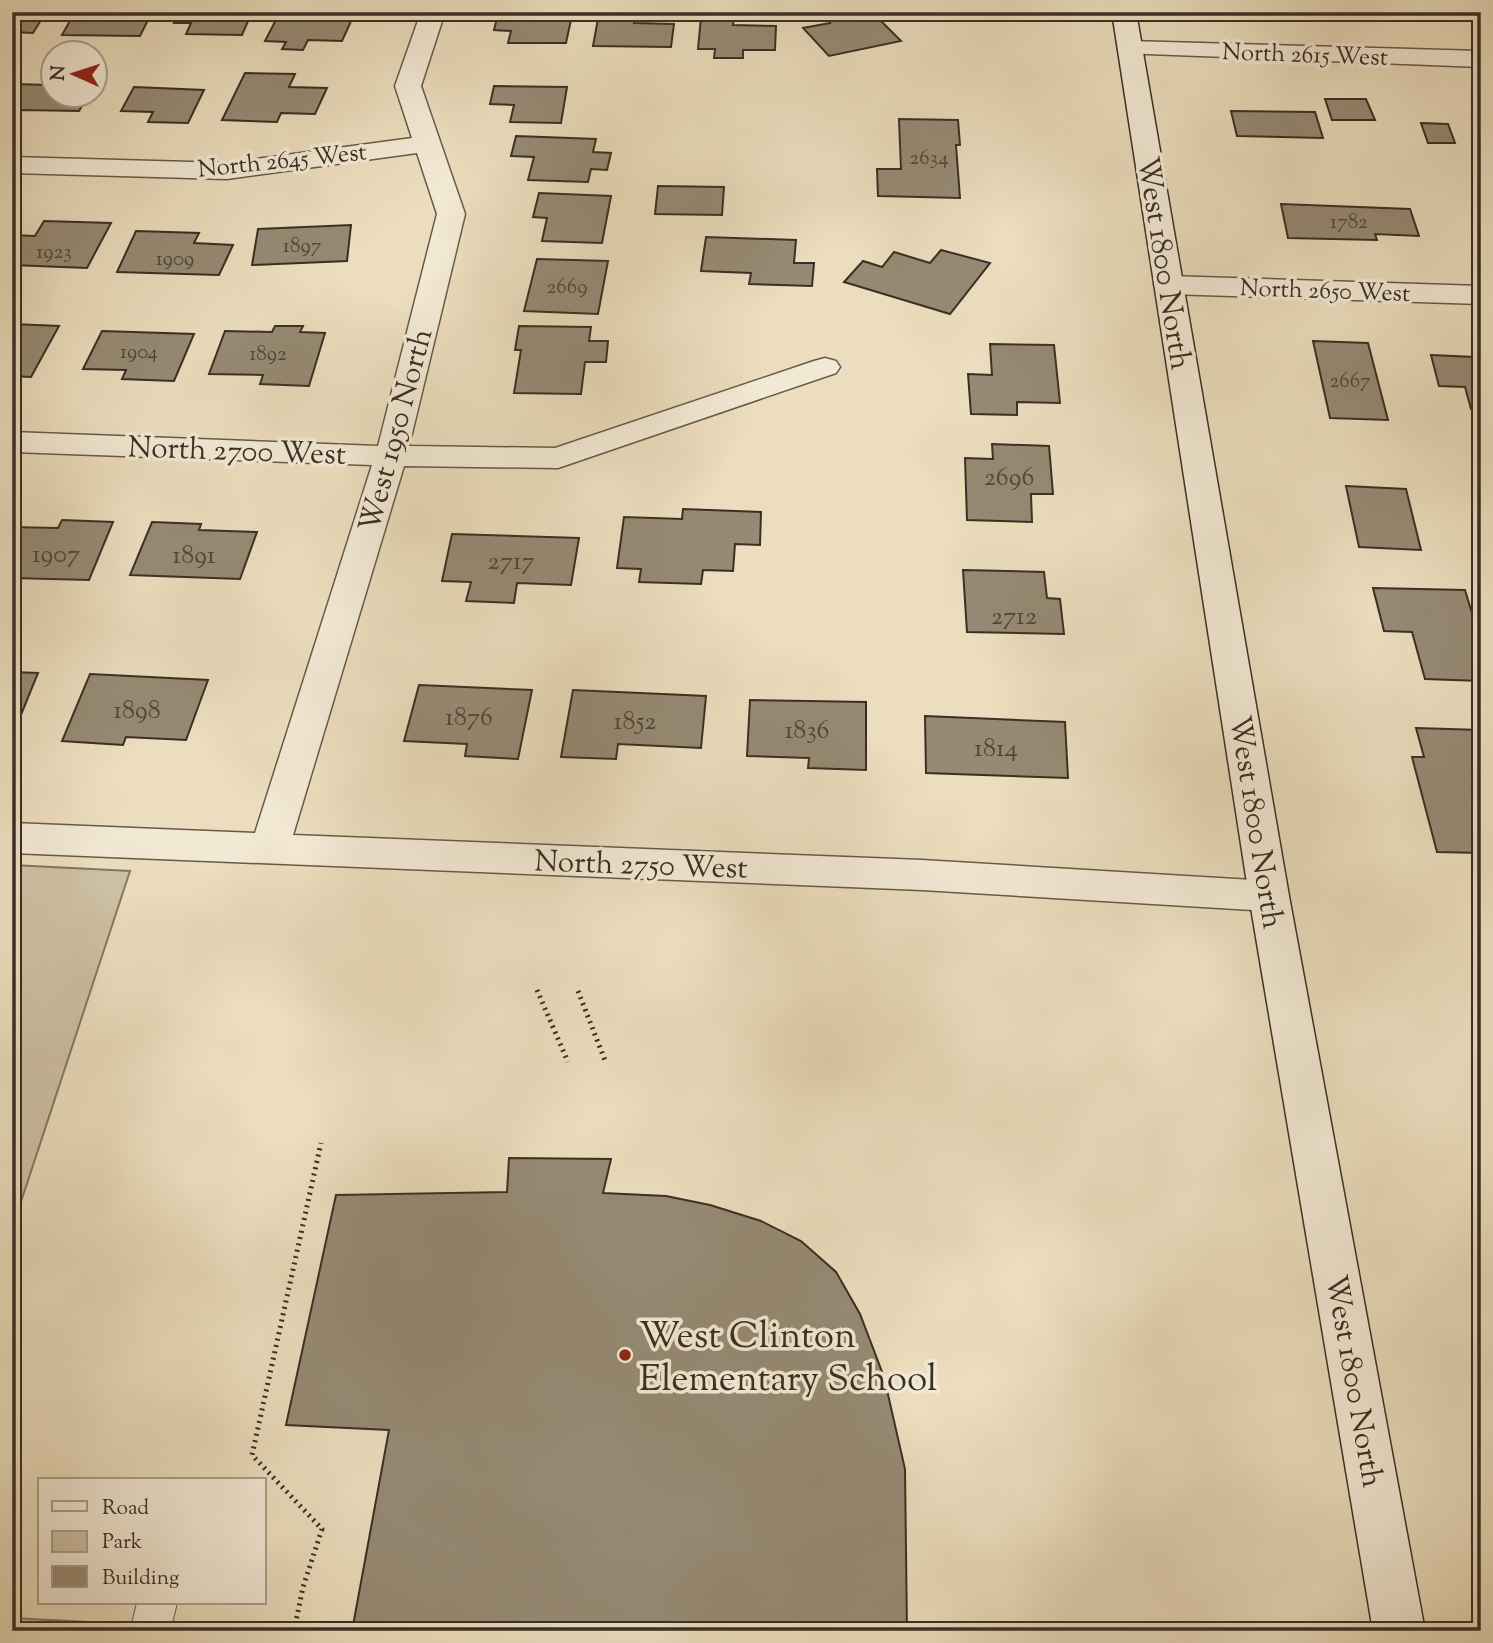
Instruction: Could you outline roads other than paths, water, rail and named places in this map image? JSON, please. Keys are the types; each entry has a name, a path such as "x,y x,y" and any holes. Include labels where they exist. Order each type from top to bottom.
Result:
{"street":[{"name":"West 1950 North","path":"270,848 391,456 451,214 408,86 433,12"},
{"name":"North 2615 West","path":"1127,30 1481,59"},
{"name":"West 1800 North","path":"1127,30 1269,896 1399,1631"},
{"name":"North 2645 West","path":"12,164 227,171 426,144"},
{"name":"North 2650 West","path":"1169,285 1481,295"},
{"name":"North 2700 West","path":"12,442 391,456 558,458 825,368"},
{"name":"North 2750 West","path":"12,838 922,875 1269,896"}],"lane":[{"path":"150,1631 157,1604"}],"place":[{"name":"West Clinton Elementary School","path":"625,1355"}]}
